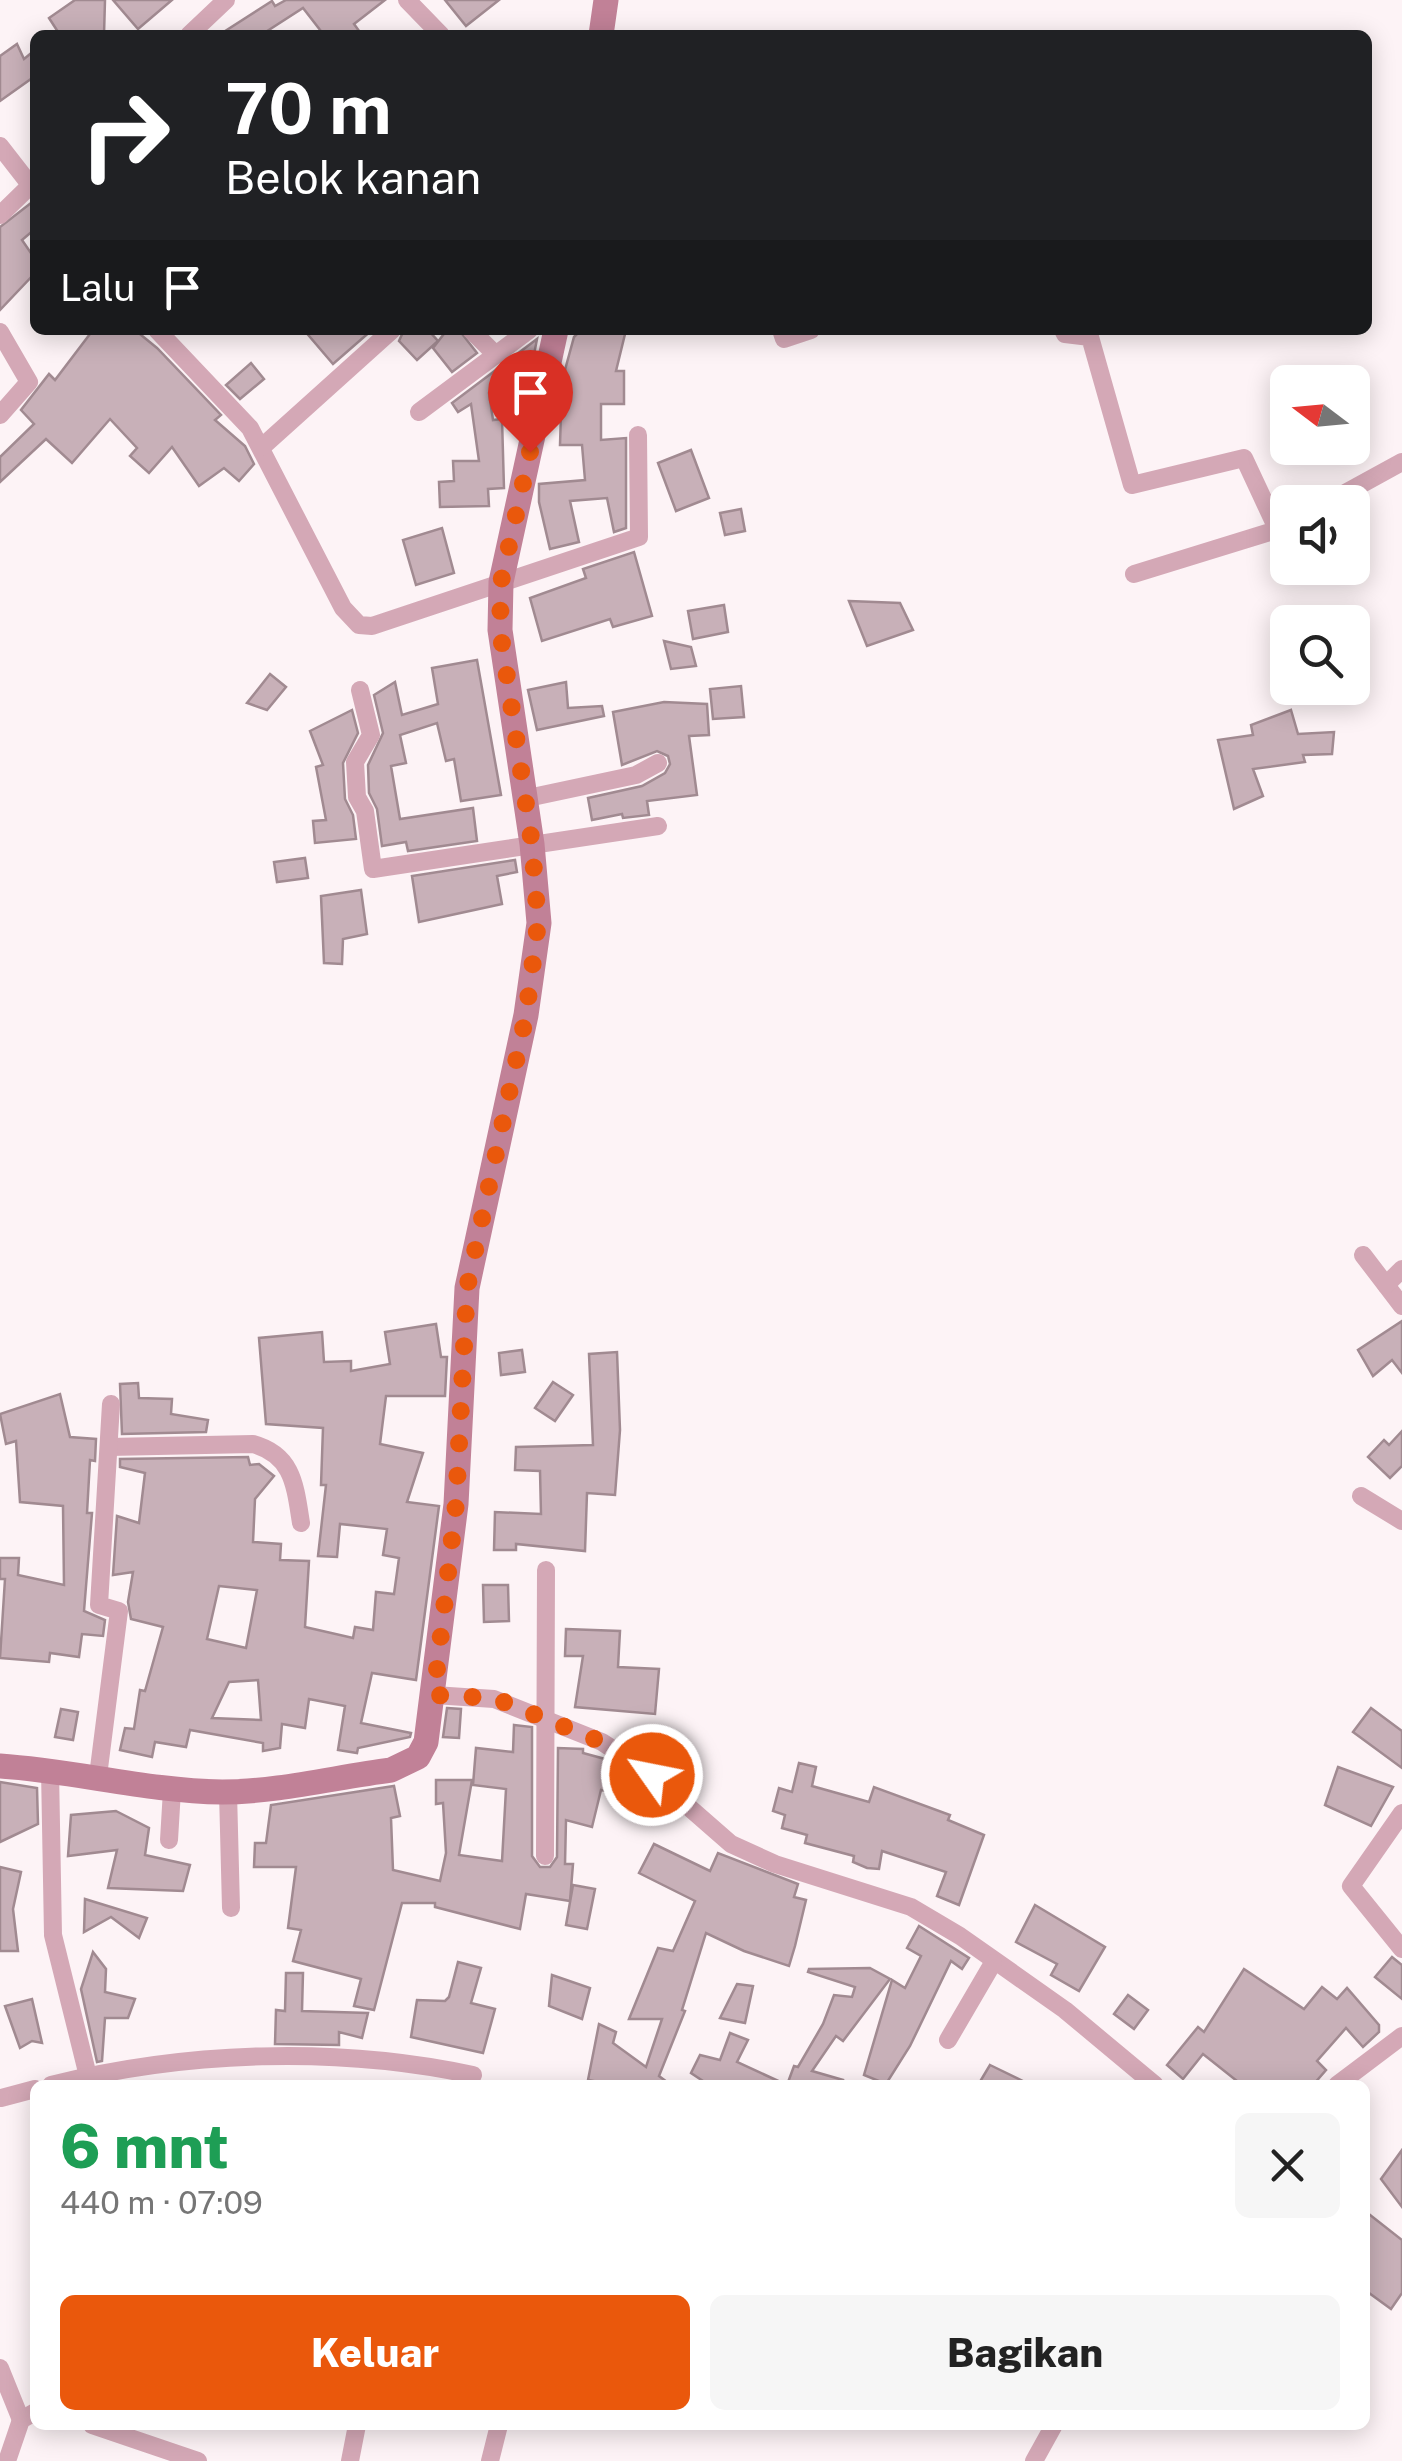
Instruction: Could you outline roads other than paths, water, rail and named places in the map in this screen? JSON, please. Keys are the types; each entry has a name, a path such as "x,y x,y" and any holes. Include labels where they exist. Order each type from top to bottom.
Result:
{"street":[{"path":"194,30 226,0"},
{"path":"407,0 436,30"},
{"path":"602,30 606,0"},
{"path":"0,146 30,183"},
{"path":"0,204 30,185"},
{"path":"0,215 30,185"},
{"path":"0,332 29,382 0,415"},
{"path":"162,335 250,428 334,593 351,620 359,625 372,626 639,537 638,435"},
{"path":"262,447 386,335"},
{"path":"477,335 494,352"},
{"path":"419,412 521,335"},
{"path":"0,1766 98,1776 172,1790 228,1792 391,1770 408,1764 424,1748 434,1695 456,1504 467,1288 526,1015 538,923 532,844 500,630 501,582 552,335"},
{"path":"1073,335 1090,337 1132,485 1244,458 1270,505"},
{"path":"1361,485 1402,462"},
{"path":"1134,574 1270,533"},
{"path":"360,690 371,735 357,754 356,790 365,811 373,869 658,826"},
{"path":"523,800 636,776 658,763"},
{"path":"1363,1255 1402,1306"},
{"path":"1386,1285 1402,1269"},
{"path":"98,1776 119,1611 99,1605 112,1404"},
{"path":"109,1447 252,1444 273,1450 291,1469 301,1523"},
{"path":"1361,1496 1402,1521"},
{"path":"544,1856 546,1570"},
{"path":"434,1695 494,1698 602,1742 652,1775 730,1844 775,1864 912,1907 1065,2010 1149,2080"},
{"path":"50,1770 53,1935 88,2076"},
{"path":"169,1840 172,1790"},
{"path":"228,1792 231,1908"},
{"path":"1402,1813 1351,1886 1402,1949"},
{"path":"948,2040 993,1963"},
{"path":"1344,2080 1402,2036"},
{"path":"72,2080 248,2056 412,2062 473,2075"},
{"path":"0,2097 30,2090"},
{"path":"0,2368 28,2416 7,2461"},
{"path":"107,2430 198,2461"},
{"path":"350,2461 357,2430"},
{"path":"490,2461 497,2430"},
{"path":"1034,2461 1051,2430"}]}
